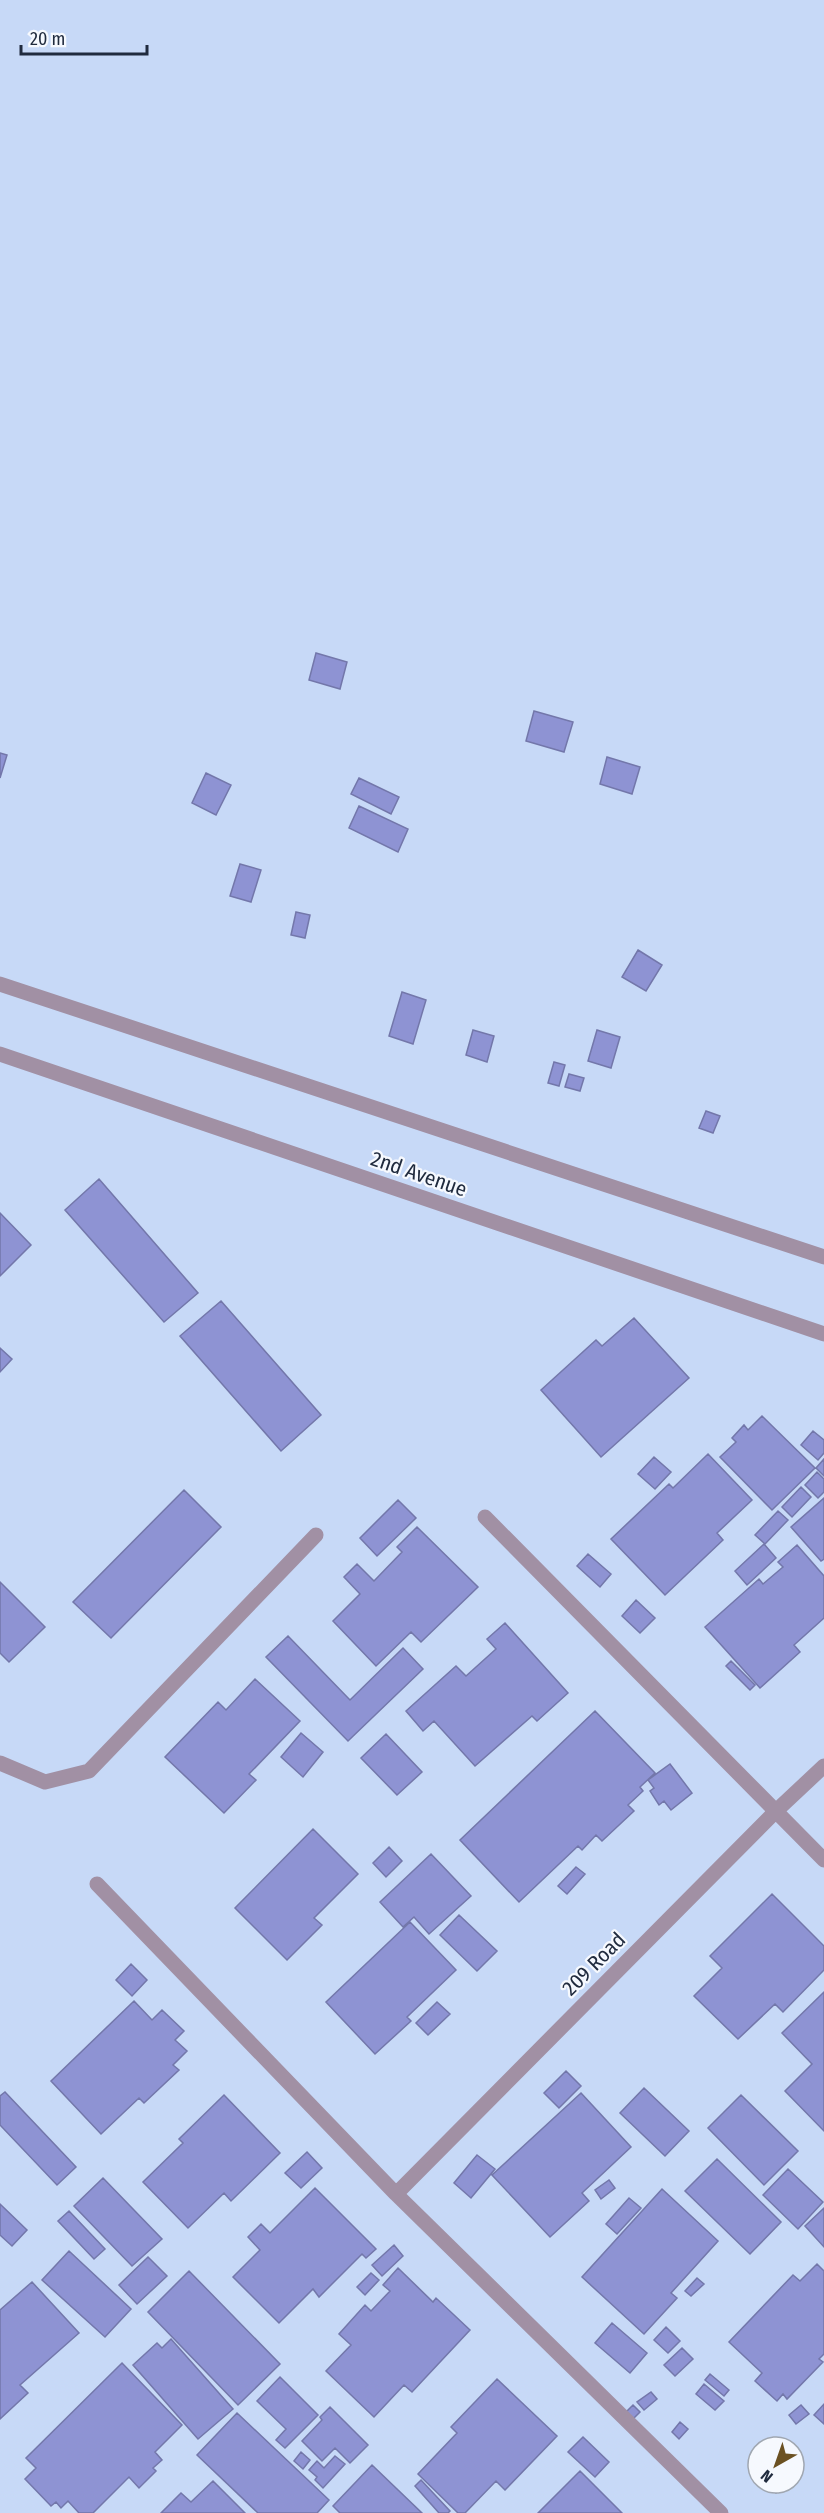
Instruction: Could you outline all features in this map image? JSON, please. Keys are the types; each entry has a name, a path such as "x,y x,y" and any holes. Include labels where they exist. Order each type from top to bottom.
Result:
{"street":[{"path":"0,984 824,1257"},
{"name":"2nd Avenue","path":"0,1054 824,1334"},
{"path":"485,1517 824,1860"},
{"path":"0,1763 45,1782 89,1771 316,1535"},
{"name":"209 Road","path":"396,2194 776,1811 824,1766"},
{"path":"98,1884 396,2194 721,2513"}],"building":[{"path":"316,653 347,662 340,689 309,680"},
{"path":"534,711 573,722 564,752 526,741"},
{"path":"0,753 7,755 0,778"},
{"path":"607,757 640,767 632,794 600,784"},
{"path":"206,773 231,785 216,815 192,803"},
{"path":"359,778 399,797 391,814 351,794"},
{"path":"359,806 408,829 398,852 349,828"},
{"path":"240,864 261,870 251,902 230,896"},
{"path":"296,912 310,915 305,938 291,935"},
{"path":"638,950 662,965 646,991 622,977"},
{"path":"402,992 426,1000 413,1044 389,1036"},
{"path":"473,1030 494,1036 487,1062 466,1055"},
{"path":"597,1030 620,1037 611,1068 588,1061"},
{"path":"554,1062 565,1065 559,1086 548,1083"},
{"path":"569,1074 584,1078 580,1091 565,1087"},
{"path":"706,1111 720,1116 713,1133 699,1128"},
{"path":"99,1179 198,1293 164,1322 65,1210"},
{"path":"0,1213 31,1245 0,1276"},
{"path":"221,1301 321,1415 281,1451 180,1336"},
{"path":"634,1318 689,1378 601,1457 541,1390 596,1340 602,1346"},
{"path":"0,1348 12,1359 0,1372"},
{"path":"762,1416 815,1468 772,1510 720,1457 736,1442 732,1438 744,1425 748,1430"},
{"path":"813,1431 824,1440 824,1453 818,1460 801,1445"},
{"path":"708,1454 752,1500 717,1533 723,1540 665,1595 611,1539 669,1484 673,1488"},
{"path":"654,1457 671,1472 655,1489 638,1474"},
{"path":"824,1459 824,1476 816,1468"},
{"path":"817,1472 824,1479 824,1492 818,1498 805,1485"},
{"path":"801,1487 811,1497 792,1517 782,1507"},
{"path":"184,1490 221,1527 111,1638 73,1602"},
{"path":"824,1498 824,1559 821,1561 791,1527"},
{"path":"398,1500 416,1518 377,1556 360,1538"},
{"path":"778,1511 788,1520 765,1544 755,1535"},
{"path":"417,1527 478,1587 421,1642 411,1632 376,1666 333,1621 360,1594 344,1577 357,1564 374,1581 402,1552 397,1547"},
{"path":"764,1544 776,1558 747,1585 735,1571"},
{"path":"797,1545 824,1576 824,1618 794,1645 800,1652 760,1688 705,1627 759,1579 763,1584 783,1567 778,1562"},
{"path":"588,1554 611,1574 600,1587 577,1566"},
{"path":"0,1582 45,1627 9,1662 0,1653"},
{"path":"636,1600 655,1618 640,1633 622,1616"},
{"path":"505,1623 568,1693 537,1721 532,1716 475,1766 434,1721 423,1731 406,1711 456,1666 466,1676 496,1649 487,1639"},
{"path":"288,1636 350,1700 403,1648 423,1669 348,1741 266,1657"},
{"path":"731,1661 755,1685 750,1690 726,1666"},
{"path":"255,1679 300,1721 249,1774 256,1780 224,1813 165,1757 218,1702 226,1710"},
{"path":"595,1711 655,1773 640,1787 643,1791 628,1805 634,1811 602,1841 596,1835 582,1850 578,1846 519,1902 460,1840"},
{"path":"301,1733 323,1752 303,1777 281,1757"},
{"path":"386,1734 422,1772 397,1795 361,1758"},
{"path":"670,1764 692,1793 671,1810 664,1801 659,1805 650,1791 654,1788 648,1780"},
{"path":"313,1829 358,1874 314,1918 322,1925 287,1960 235,1908"},
{"path":"389,1847 402,1861 386,1877 373,1863"},
{"path":"431,1854 471,1896 429,1934 414,1917 403,1927 380,1902"},
{"path":"576,1867 585,1874 567,1894 558,1886"},
{"path":"772,1894 824,1946 824,1970 783,2012 775,2004 738,2039 694,1996 722,1968 710,1956"},
{"path":"459,1915 497,1951 477,1971 440,1935"},
{"path":"410,1922 456,1970 407,2017 411,2021 375,2054 326,2002"},
{"path":"131,1964 147,1980 132,1996 116,1980"},
{"path":"824,1992 824,2131 785,2091 812,2064 782,2033"},
{"path":"134,2001 152,2020 162,2010 184,2031 175,2040 187,2051 173,2065 179,2070 144,2103 139,2098 101,2134 51,2081"},
{"path":"437,2002 450,2014 428,2035 416,2023"},
{"path":"566,2071 581,2086 559,2108 544,2093"},
{"path":"644,2088 689,2131 665,2156 620,2113"},
{"path":"5,2092 76,2167 57,2185 0,2125 0,2096"},
{"path":"581,2093 631,2147 582,2193 589,2201 550,2237 492,2175"},
{"path":"224,2095 280,2153 231,2201 224,2193 188,2228 143,2182 183,2143 179,2139"},
{"path":"741,2095 798,2151 764,2185 708,2128"},
{"path":"307,2152 322,2168 301,2188 285,2173"},
{"path":"477,2155 495,2169 471,2198 454,2183"},
{"path":"717,2159 781,2222 750,2254 685,2191"},
{"path":"788,2169 823,2202 798,2229 763,2195"},
{"path":"103,2178 162,2239 132,2266 74,2206"},
{"path":"609,2180 615,2188 601,2199 595,2190"},
{"path":"315,2188 376,2249 366,2258 362,2254 319,2297 313,2289 279,2323 233,2277 260,2250 248,2237 261,2224 270,2233"},
{"path":"662,2189 718,2241 671,2293 677,2298 644,2334 582,2277"},
{"path":"629,2198 641,2208 617,2234 606,2224"},
{"path":"0,2204 27,2230 12,2246 0,2235"},
{"path":"824,2208 824,2247 805,2226"},
{"path":"69,2211 105,2249 94,2259 58,2221"},
{"path":"394,2245 403,2256 382,2276 372,2265"},
{"path":"69,2251 131,2309 105,2337 42,2280"},
{"path":"148,2257 167,2276 137,2304 119,2285"},
{"path":"817,2264 824,2271 824,2354 819,2359 823,2362 787,2399 783,2394 777,2401 755,2381 762,2373 729,2342 793,2275 800,2281"},
{"path":"398,2268 433,2302 436,2298 470,2330 412,2392 404,2385 374,2417 326,2371 351,2345 339,2334 365,2305 371,2311 390,2291 383,2285"},
{"path":"189,2271 280,2364 238,2405 148,2312"},
{"path":"371,2273 379,2280 365,2295 357,2287"},
{"path":"697,2278 704,2284 691,2296 685,2291"},
{"path":"32,2282 79,2333 20,2385 28,2393 0,2419 0,2310"},
{"path":"612,2323 647,2353 630,2373 595,2343"},
{"path":"666,2327 680,2341 668,2353 654,2340"},
{"path":"171,2339 233,2409 198,2439 133,2365 157,2343 162,2348"},
{"path":"682,2348 693,2359 675,2376 664,2365"},
{"path":"122,2363 182,2425 155,2452 162,2460 153,2468 156,2471 139,2488 129,2477 93,2513 79,2513 68,2501 61,2508 56,2502 51,2506 25,2479 36,2468 26,2458"},
{"path":"710,2374 729,2390 724,2396 705,2380"},
{"path":"280,2377 318,2415 285,2448 276,2440 286,2429 257,2401"},
{"path":"497,2379 557,2436 505,2490 496,2481 465,2513 458,2513 418,2474 457,2433 451,2427"},
{"path":"704,2384 724,2401 715,2410 696,2394"},
{"path":"651,2392 657,2399 644,2410 637,2402"},
{"path":"824,2404 824,2424 814,2415"},
{"path":"633,2405 640,2412 633,2419 626,2412"},
{"path":"801,2405 809,2414 796,2424 789,2415"},
{"path":"330,2407 368,2445 350,2463 335,2448 322,2461 302,2441 322,2420 320,2417"},
{"path":"237,2413 329,2500 317,2513 258,2513 197,2455"},
{"path":"680,2422 688,2429 679,2439 672,2432"},
{"path":"583,2437 609,2462 595,2477 568,2452"},
{"path":"301,2452 310,2460 303,2469 294,2461"},
{"path":"335,2456 345,2464 323,2488 315,2480 317,2477 309,2470 317,2461 324,2468"},
{"path":"372,2465 422,2513 340,2513 333,2506"},
{"path":"580,2471 622,2513 538,2513"},
{"path":"421,2480 450,2511 448,2513 439,2513 415,2486"},
{"path":"213,2481 245,2513 161,2513 181,2493 191,2502"}]}
